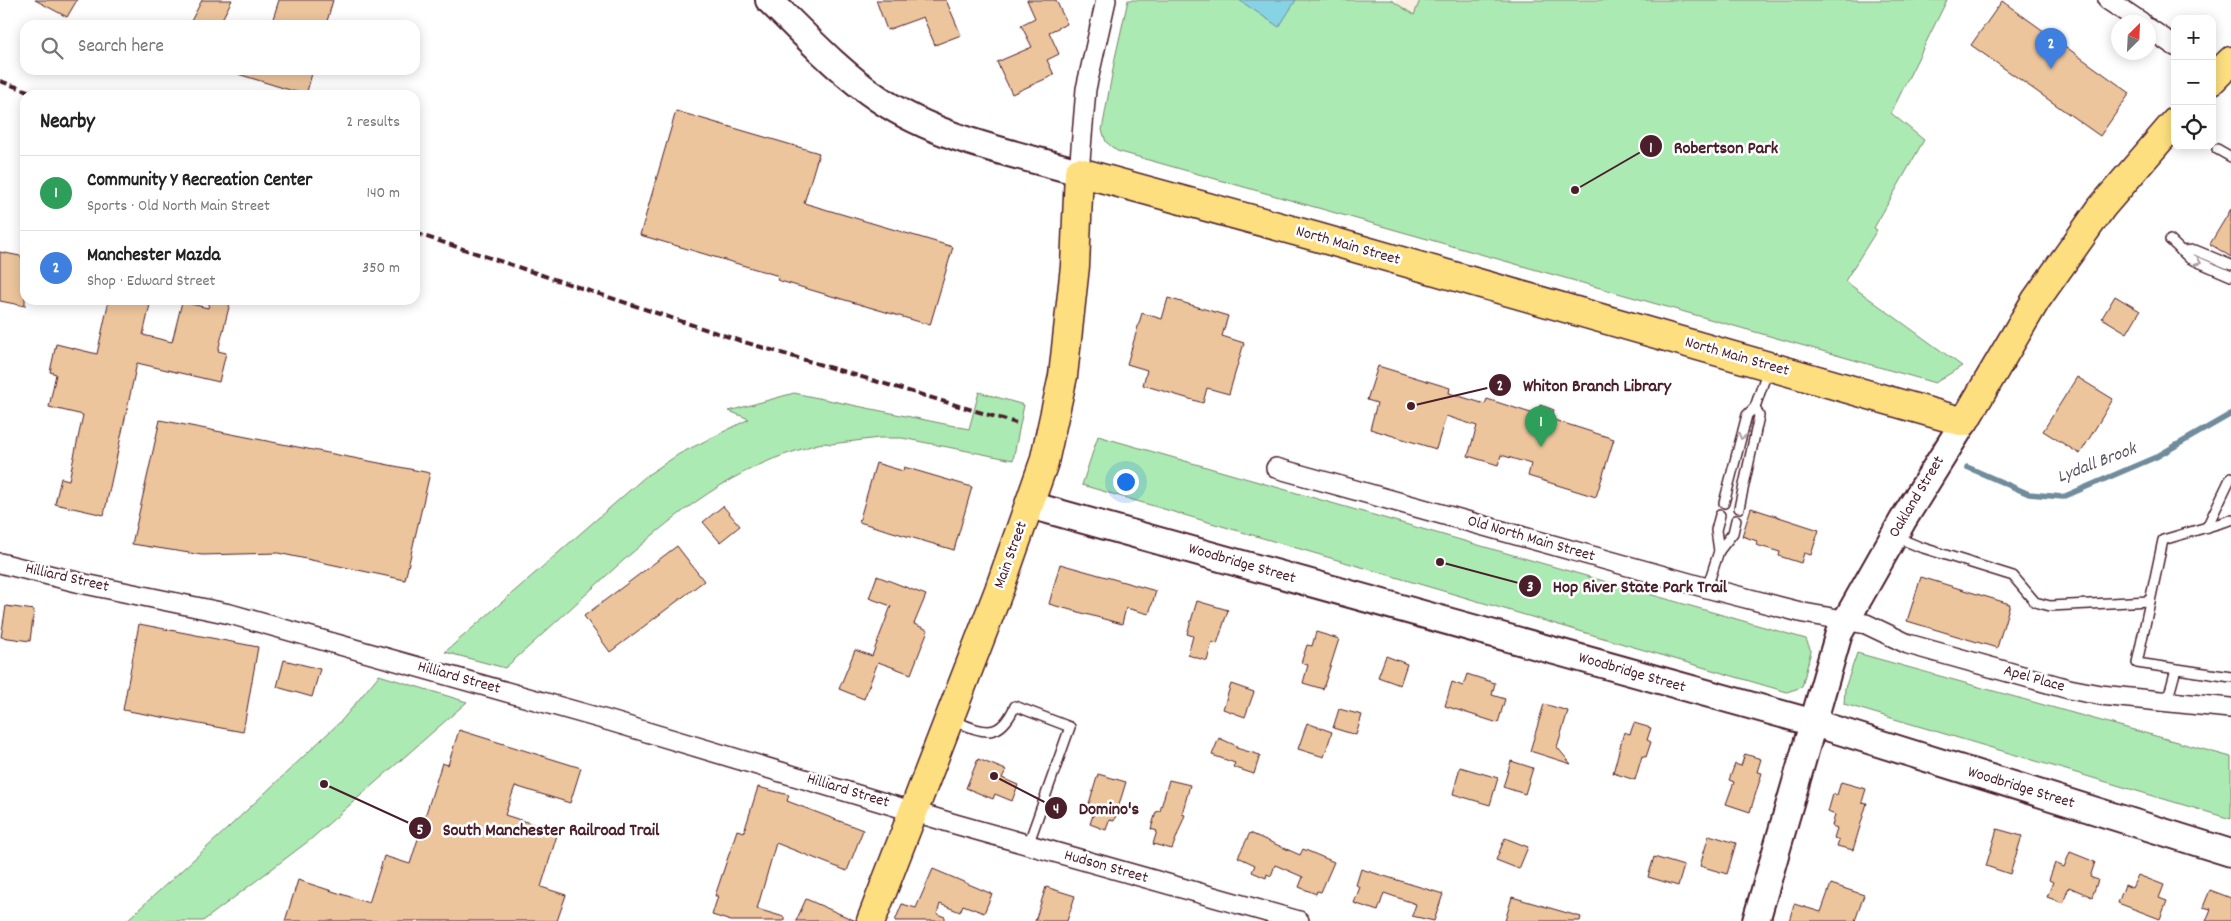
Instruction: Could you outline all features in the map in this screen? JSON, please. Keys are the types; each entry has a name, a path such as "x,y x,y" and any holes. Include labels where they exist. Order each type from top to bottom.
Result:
{"main road":[{"name":"North Main Street","path":"769,0 839,67 880,99 944,133 1343,244 1964,422"},
{"name":"Oakland Street","path":"1756,921 1834,648 1845,620 1893,536 1964,422 2036,300 2102,207 2171,127"},
{"name":"Main Street","path":"871,921 1030,505 1049,442 1063,376 1075,266 1079,172"},
{"name":"Woodbridge Street","path":"1030,505 1814,723 2231,853"}],"street":[{"path":"1079,172 1086,89 1106,0"},
{"path":"2108,0 2130,15"},
{"path":"2156,33 2171,43"},
{"name":"Old North Main Street","path":"1276,468 1707,588 1804,613 1845,620"},
{"name":"Hilliard Street","path":"0,563 85,584 230,614 601,718 913,811"},
{"name":"Apel Place","path":"1845,620 1866,624 1916,646 2069,689 2100,695 2230,708"},
{"name":"Hudson Street","path":"913,811 1299,921"}],"lane":[{"path":"2217,149 2231,157"},
{"path":"2170,240 2189,258 2231,276"},
{"path":"2181,251 2195,250 2231,265"},
{"path":"1724,503 1747,415 1754,407 1769,366"},
{"path":"1740,508 1758,416 1754,407"},
{"path":"2206,527 2231,478"},
{"path":"1719,551 1716,530 1720,515"},
{"path":"1707,588 1719,551 1732,533 1736,520"},
{"path":"2231,520 2163,540 2137,662 2231,677"},
{"path":"1893,536 1920,547 2013,576 2035,602 2050,606 2150,602"},
{"path":"2167,702 2176,669"},
{"path":"949,719 983,732 998,729 1009,721 1015,706 1070,727 1028,845"}],"shaded area":[{"path":"1391,0 1419,0 1414,16"}],"green space":[{"path":"1128,0 1391,0 1414,15 1420,0 1947,0 1891,113 1924,140 1874,228 1877,230 1845,281 1962,366 1935,383 1117,151 1106,142 1102,130"},
{"path":"979,392 1024,405 1013,460 902,438 879,438 831,444 823,443 799,450 771,460 719,486 672,519 505,668 445,652 646,476 679,454 749,419 729,411 794,393 969,429"},
{"path":"1098,436 1806,639 1811,651 1802,687 1787,692 1082,485"},
{"path":"1857,653 2231,757 2231,819 1844,704 1845,688"},
{"path":"379,675 467,702 310,840 203,921 126,921 342,720"}],"water":[{"path":"1239,0 1296,0 1279,27"}],"building":[{"path":"35,0 77,0 67,17"},
{"path":"202,0 232,0 222,20 192,20"},
{"path":"279,0 333,0 327,20 273,20"},
{"path":"876,0 946,0 961,35 935,45 923,17 887,30"},
{"path":"1027,0 1056,0 1067,24 1049,32 1059,54 1047,60 1054,75 1012,94 997,62 1032,47 1021,25 1035,18"},
{"path":"2002,1 2130,93 2100,136 1971,45"},
{"path":"241,75 312,75 307,90 290,90"},
{"path":"676,111 819,153 804,203 953,247 930,325 777,280 779,276 640,235"},
{"path":"2231,209 2231,257 2210,244"},
{"path":"0,252 20,256 20,305 0,301"},
{"path":"2115,296 2140,311 2127,333 2102,318"},
{"path":"1168,298 1228,316 1222,336 1244,343 1229,394 1207,388 1203,403 1143,385 1147,370 1127,364 1142,313 1162,319"},
{"path":"108,305 150,305 143,335 172,342 181,305 195,305 208,308 209,305 230,305 218,351 226,353 219,382 137,363 104,515 55,504 61,478 69,480 83,415 49,407 56,374 50,372 56,344 97,354"},
{"path":"1378,366 1450,388 1449,393 1485,404 1487,399 1537,415 1540,405 1554,410 1551,419 1614,439 1596,497 1528,476 1531,464 1501,455 1498,465 1468,456 1477,426 1446,416 1436,449 1370,429 1377,403 1367,400"},
{"path":"2077,377 2113,399 2080,454 2043,431"},
{"path":"160,420 430,473 405,580 278,553 202,555 132,544"},
{"path":"876,463 903,471 904,467 972,487 954,550 859,522"},
{"path":"723,506 740,526 720,542 703,522"},
{"path":"1751,508 1819,530 1811,555 1804,553 1801,563 1779,556 1780,552 1756,545 1757,541 1742,536"},
{"path":"677,546 704,581 610,652 584,616"},
{"path":"1060,564 1156,591 1149,614 1126,608 1122,624 1049,604"},
{"path":"877,576 926,595 914,624 928,630 911,674 878,662 864,699 839,689 855,650 872,656 891,606 869,598"},
{"path":"1921,577 2010,604 1997,648 1907,621"},
{"path":"1197,601 1228,610 1217,644 1212,642 1207,661 1188,655 1193,636 1187,634"},
{"path":"6,606 34,610 30,641 1,637"},
{"path":"139,624 258,647 243,732 123,710"},
{"path":"1316,632 1339,639 1323,689 1303,683 1308,665 1301,663 1307,645 1312,646"},
{"path":"1386,656 1407,664 1400,685 1378,677"},
{"path":"284,660 320,669 312,697 277,687"},
{"path":"1467,674 1495,683 1492,695 1505,699 1498,723 1445,706 1452,682 1463,686"},
{"path":"1231,684 1254,692 1245,717 1223,709"},
{"path":"1544,704 1568,711 1557,747 1571,764 1530,751"},
{"path":"1339,709 1362,715 1356,735 1333,728"},
{"path":"1307,723 1332,732 1324,757 1298,749"},
{"path":"1634,723 1651,728 1647,740 1651,742 1646,757 1642,756 1635,780 1613,773 1624,732 1630,734"},
{"path":"459,730 581,768 570,803 515,786 505,815 558,832 541,887 566,895 557,921 285,921 298,880 369,903 384,856 410,864 442,763 448,765"},
{"path":"1219,738 1237,746 1236,748 1260,755 1254,774 1233,767 1235,763 1212,755"},
{"path":"1745,754 1761,759 1757,772 1762,773 1750,812 1726,804 1734,782 1729,780 1735,764 1741,766"},
{"path":"978,759 1006,770 1002,778 1018,785 1012,801 995,794 993,799 966,788"},
{"path":"1511,761 1533,768 1525,794 1503,787"},
{"path":"1460,767 1498,778 1490,805 1453,794"},
{"path":"1098,774 1126,782 1114,821 1109,820 1106,830 1090,824 1094,812 1087,810"},
{"path":"1169,780 1190,785 1182,814 1185,815 1172,849 1153,844 1157,831 1151,829 1156,812 1160,811"},
{"path":"1841,782 1866,789 1862,802 1867,803 1853,850 1837,846 1839,840 1834,838 1837,828 1832,826 1835,815 1828,812 1833,794 1837,795"},
{"path":"758,787 789,795 787,801 863,830 847,871 776,843 757,909 784,917 784,921 731,921 712,915 718,896 715,896 737,830 744,832"},
{"path":"1997,829 2022,836 2010,874 1986,866"},
{"path":"1250,833 1300,855 1303,849 1334,862 1321,892 1317,891 1316,894 1299,887 1303,877 1275,865 1271,876 1267,874 1266,878 1252,872 1255,865 1238,857"},
{"path":"1709,835 1736,843 1727,874 1700,866"},
{"path":"1505,838 1528,847 1519,869 1496,860"},
{"path":"2070,852 2095,862 2090,877 2098,880 2092,897 2069,887 2063,903 2047,897 2053,882 2049,880 2055,863 2064,867"},
{"path":"1654,857 1684,866 1678,886 1648,877"},
{"path":"933,869 992,894 984,913 963,905 960,912 940,904 937,914 945,917 945,921 895,921 902,904 916,908"},
{"path":"1361,869 1443,894 1434,921 1412,916 1416,904 1384,893 1378,911 1354,903 1360,887 1356,885"},
{"path":"2138,875 2164,885 2159,898 2167,901 2160,919 2118,903 2125,885 2132,888"},
{"path":"1831,884 1864,895 1855,921 1789,921 1794,904 1821,912"},
{"path":"1046,887 1075,896 1067,921 1035,921"},
{"path":"2210,890 2231,898 2231,921 2206,921 2211,909 2203,907"},
{"path":"1512,897 1581,917 1580,921 1505,921"},
{"path":"806,899 856,921 796,921"}],"waterway":[{"name":"Lydall Brook","path":"1967,467 2029,494 2063,497 2156,457 2231,414"}],"railway":[{"path":"0,81 25,90"},
{"path":"420,235 741,341 1016,423"}],"place":[{"name":"Manchester Mazda","path":"2051,69"},
{"name":"Robertson Park","path":"1575,190"},
{"name":"Whiton Branch Library","path":"1411,406"},
{"name":"Community Y Recreation Center","path":"1541,447"},
{"name":"Hop River State Park Trail","path":"1440,562"},
{"name":"Domino's","path":"994,776"},
{"name":"South Manchester Railroad Trail","path":"324,784"}]}
